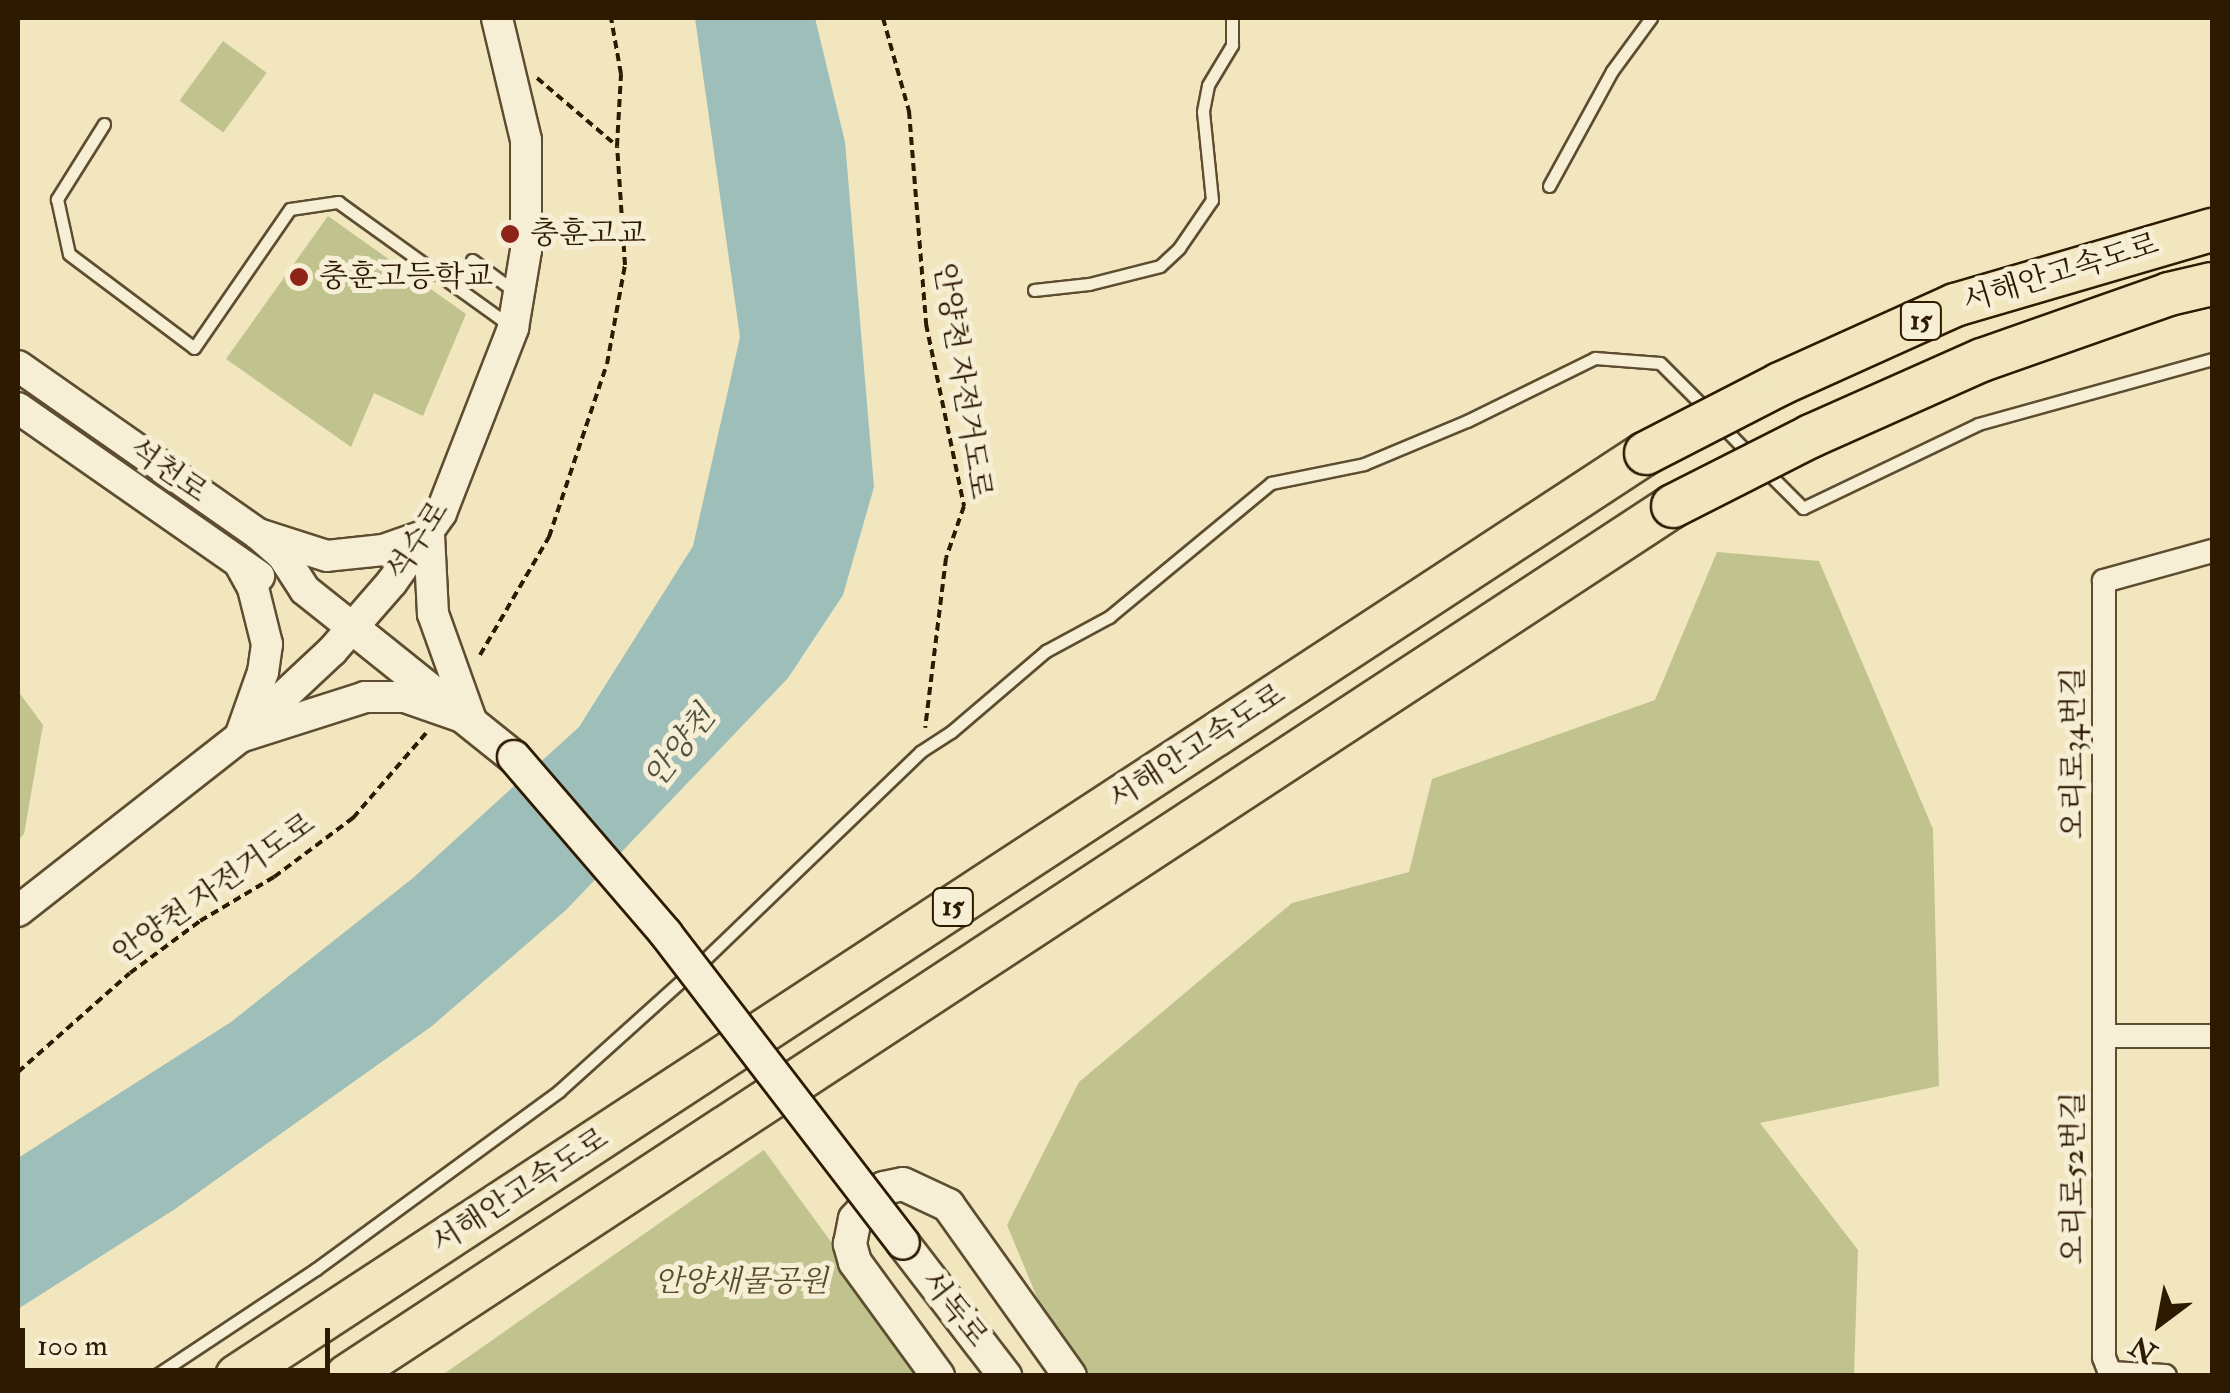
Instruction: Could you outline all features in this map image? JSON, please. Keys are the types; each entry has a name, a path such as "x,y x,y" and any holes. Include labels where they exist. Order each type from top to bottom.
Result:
{"highway":[{"name":"서해안고속도로","path":"248,1368 1646,453 1780,384 1955,306 2212,230"},
{"name":"서해안고속도로","path":"347,1376 1673,506 1811,436 1982,360 2169,294 2212,284"}],"main road":[{"name":"석천로","path":"354,629 514,756"},
{"name":"서독로","path":"514,756 678,949 1004,1376"},
{"path":"938,1376 855,1262 850,1244 855,1219 872,1196 884,1188 903,1184 948,1206 1070,1376"}],"street":[{"name":"석수로","path":"18,910 240,736 354,629 429,534 466,455 513,328 520,296 528,211 526,140 497,18"},
{"name":"석천로","path":"18,366 258,534 283,556 305,590 354,629"},
{"name":"석천로","path":"18,408 241,566 262,578 305,590"},
{"path":"258,534 327,556 383,550 429,534 433,614 471,720"},
{"name":"오리로34번길","path":"2104,1036 2104,581 2212,551"},
{"path":"240,736 263,672 266,644 253,588 241,566"},
{"path":"240,736 365,697 405,697 471,720"},
{"path":"2104,1036 2212,1036"},
{"name":"오리로52번길","path":"2104,1036 2104,1357 2110,1373 2165,1376"}],"lane":[{"path":"1034,290 1089,284 1160,266 1179,248 1212,200 1203,112 1208,85 1232,45 1232,18"},
{"path":"1549,186 1612,71 1650,18"},
{"path":"104,124 57,199 68,254 194,348 290,209 338,202 513,328"},
{"path":"472,260 520,296"},
{"path":"155,1376 316,1269 558,1091 700,964 920,752 951,732 1046,651 1110,618 1271,484 1364,464 1467,422 1595,358 1660,363 1803,508 1978,424 2212,359"}],"path":[{"path":"480,655 549,537 607,364 625,266 617,146 620,74 611,18"},
{"name":"안양천 자전거도로","path":"883,18 909,111 926,324 964,506 946,558 920,752"},
{"path":"505,51 617,146"},
{"name":"안양천 자전거도로","path":"18,1072 130,973 200,921 274,878 353,818 426,733"}],"green space":[{"path":"223,41 267,73 223,133 180,101"},
{"path":"328,216 466,314 423,416 374,393 351,447 226,359"},
{"path":"1717,552 1819,561 1933,829 1939,1086 1760,1123 1858,1250 1854,1375 1086,1375 1049,1326 1007,1225 1079,1082 1292,903 1409,872 1432,779 1655,700"},
{"path":"18,691 43,725 24,834 18,840"},
{"name":"안양새물공원","path":"764,1150 928,1375 441,1376"}],"water":[{"name":"안양천","path":"695,18 815,18 845,142 874,487 843,595 788,678 566,910 432,1026 175,1209 18,1309 18,1158 231,1022 413,878 579,727 693,546 740,337"}],"place":[{"name":"충훈고교","path":"510,234"},
{"name":"충훈고등학교","path":"299,277"}]}
